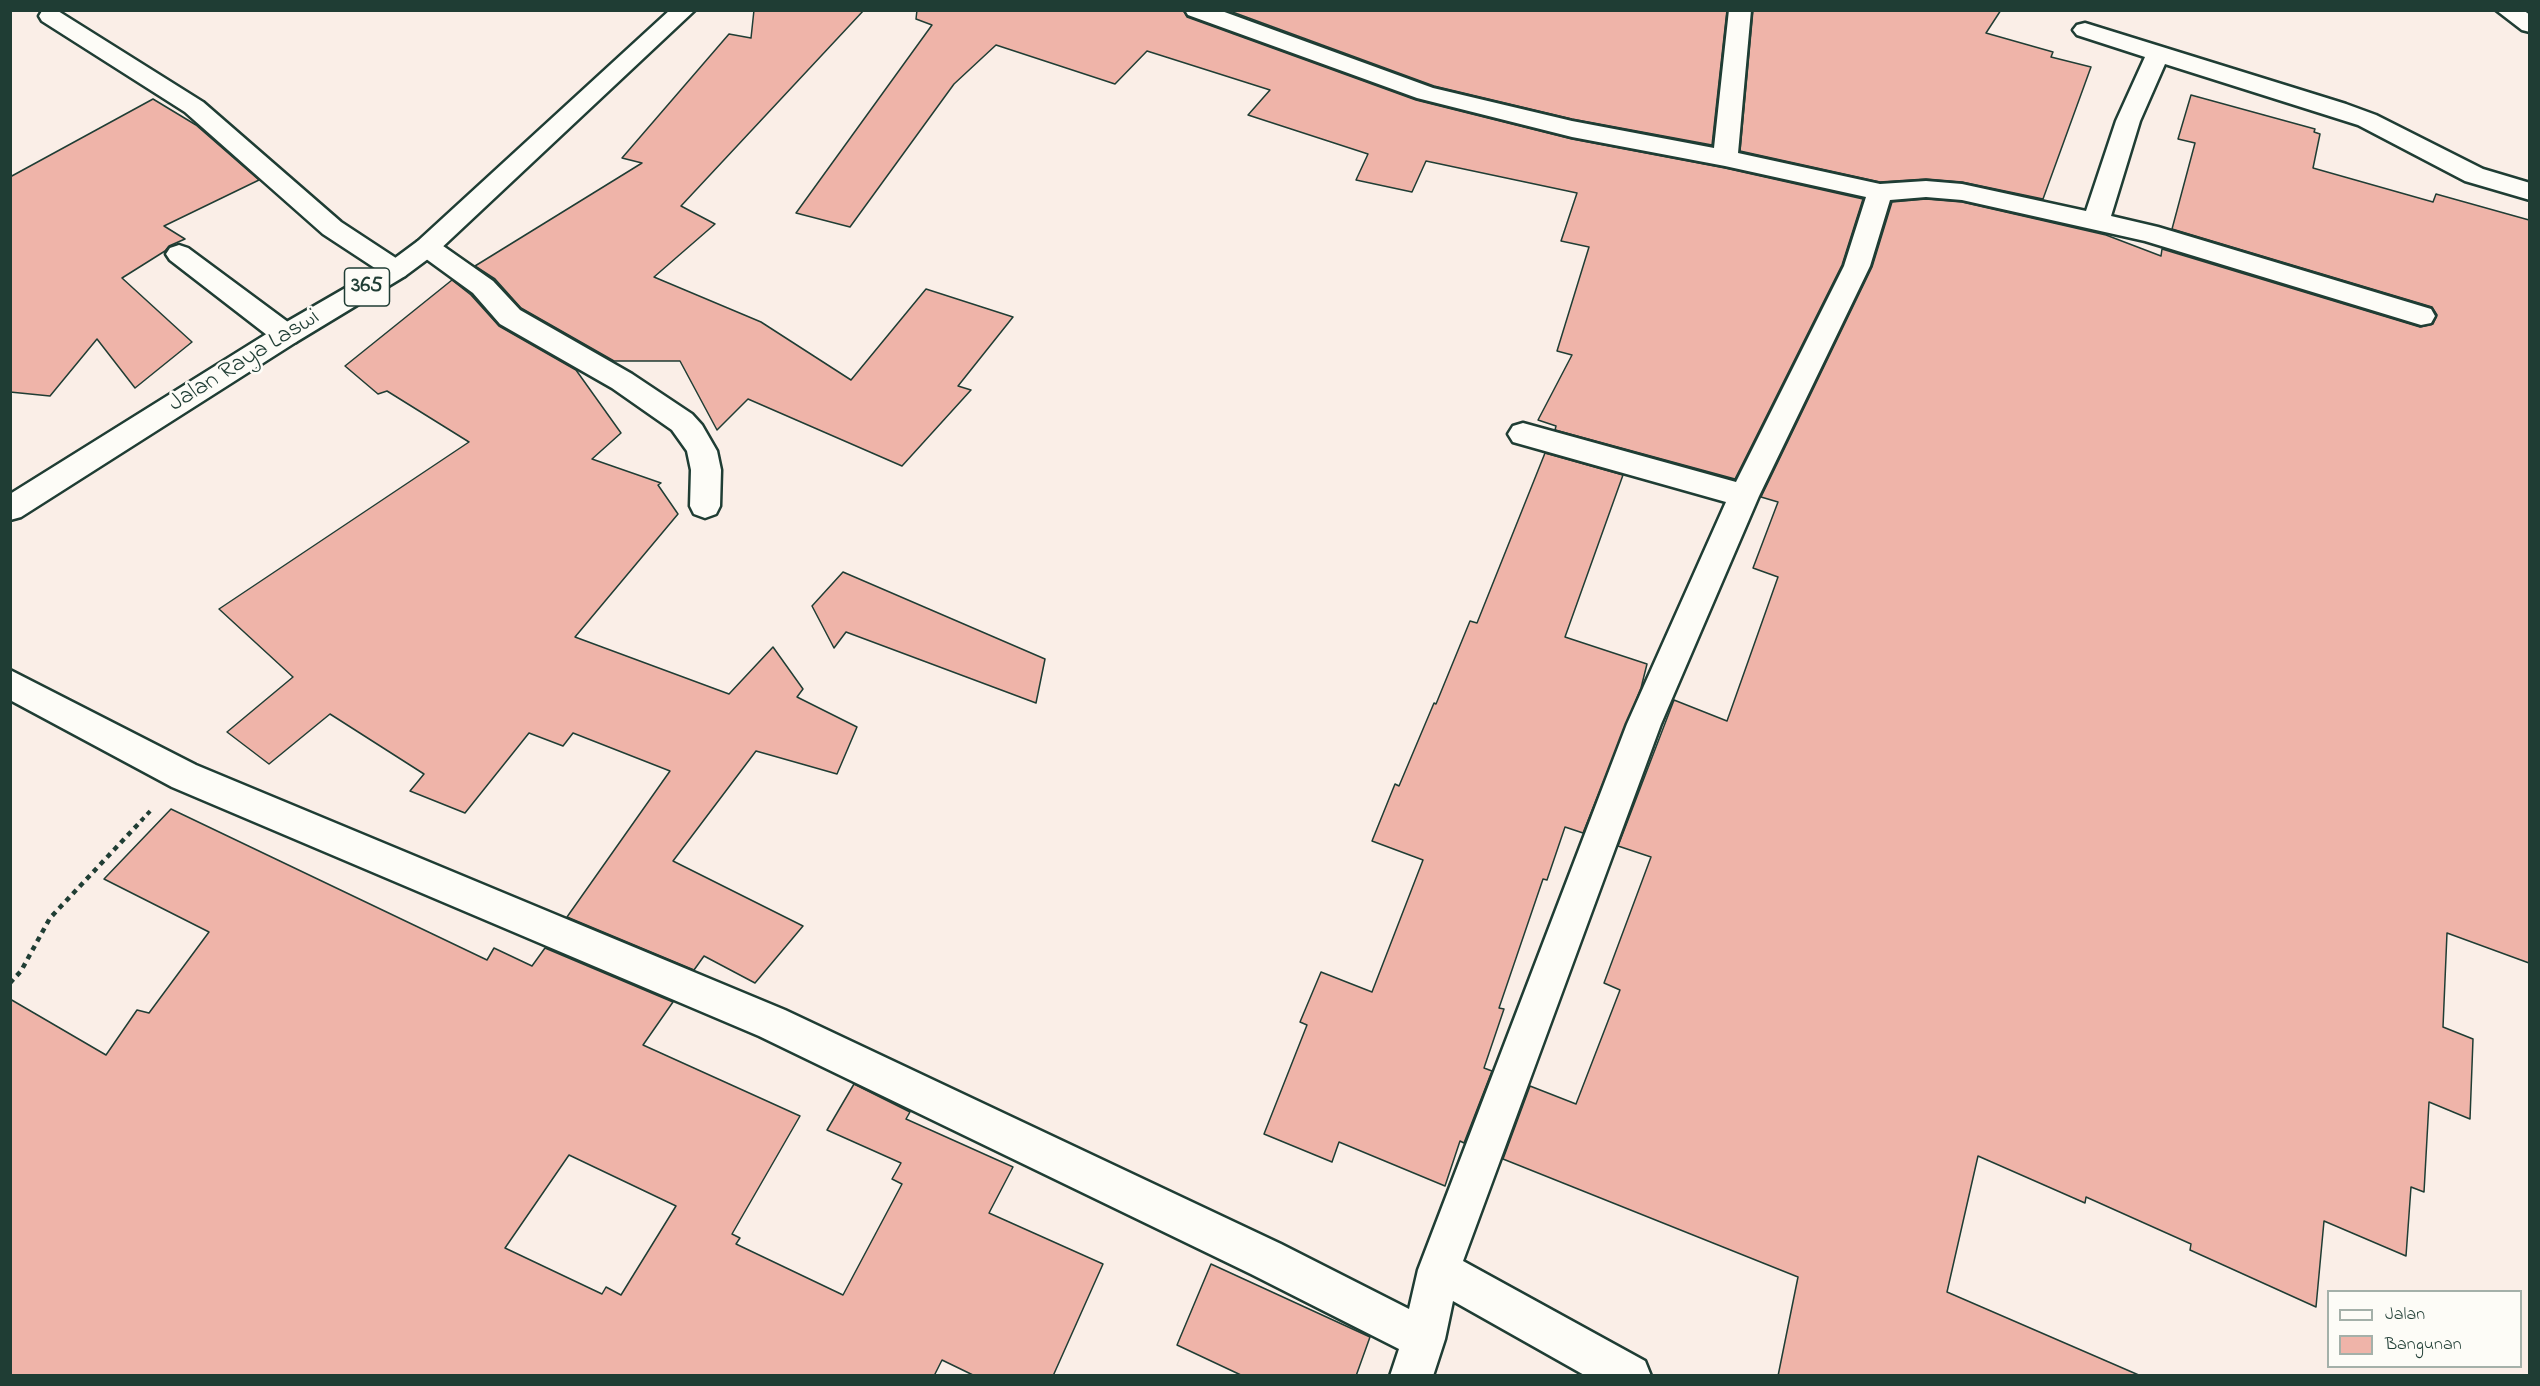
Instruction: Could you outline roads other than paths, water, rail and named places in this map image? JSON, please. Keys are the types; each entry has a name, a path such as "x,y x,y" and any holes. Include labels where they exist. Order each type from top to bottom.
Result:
{"street":[{"name":"Jalan Raya Laswi","path":"10,509 285,336 396,270 427,247 684,10"},
{"path":"1196,10 1425,93 1572,129 1725,158 1880,192 1926,189 1962,192 2150,233 2421,316"},
{"path":"1725,158 1740,10"},
{"path":"2507,10 2529,25"},
{"path":"51,16 194,107 332,228 396,270"},
{"path":"2085,30 2367,120 2474,175 2529,192"},
{"path":"2096,221 2128,121 2158,54"},
{"path":"1411,1376 1424,1339 1439,1270 1644,724 1744,496 1857,266 1880,192"},
{"path":"427,247 483,287 510,318 622,381 681,422 692,433 702,451 706,470 705,506"},
{"path":"179,254 285,336"},
{"path":"1523,434 1744,496"},
{"path":"10,684 184,776 772,1023 1255,1253 1424,1339"},
{"path":"1439,1270 1630,1376"}]}
